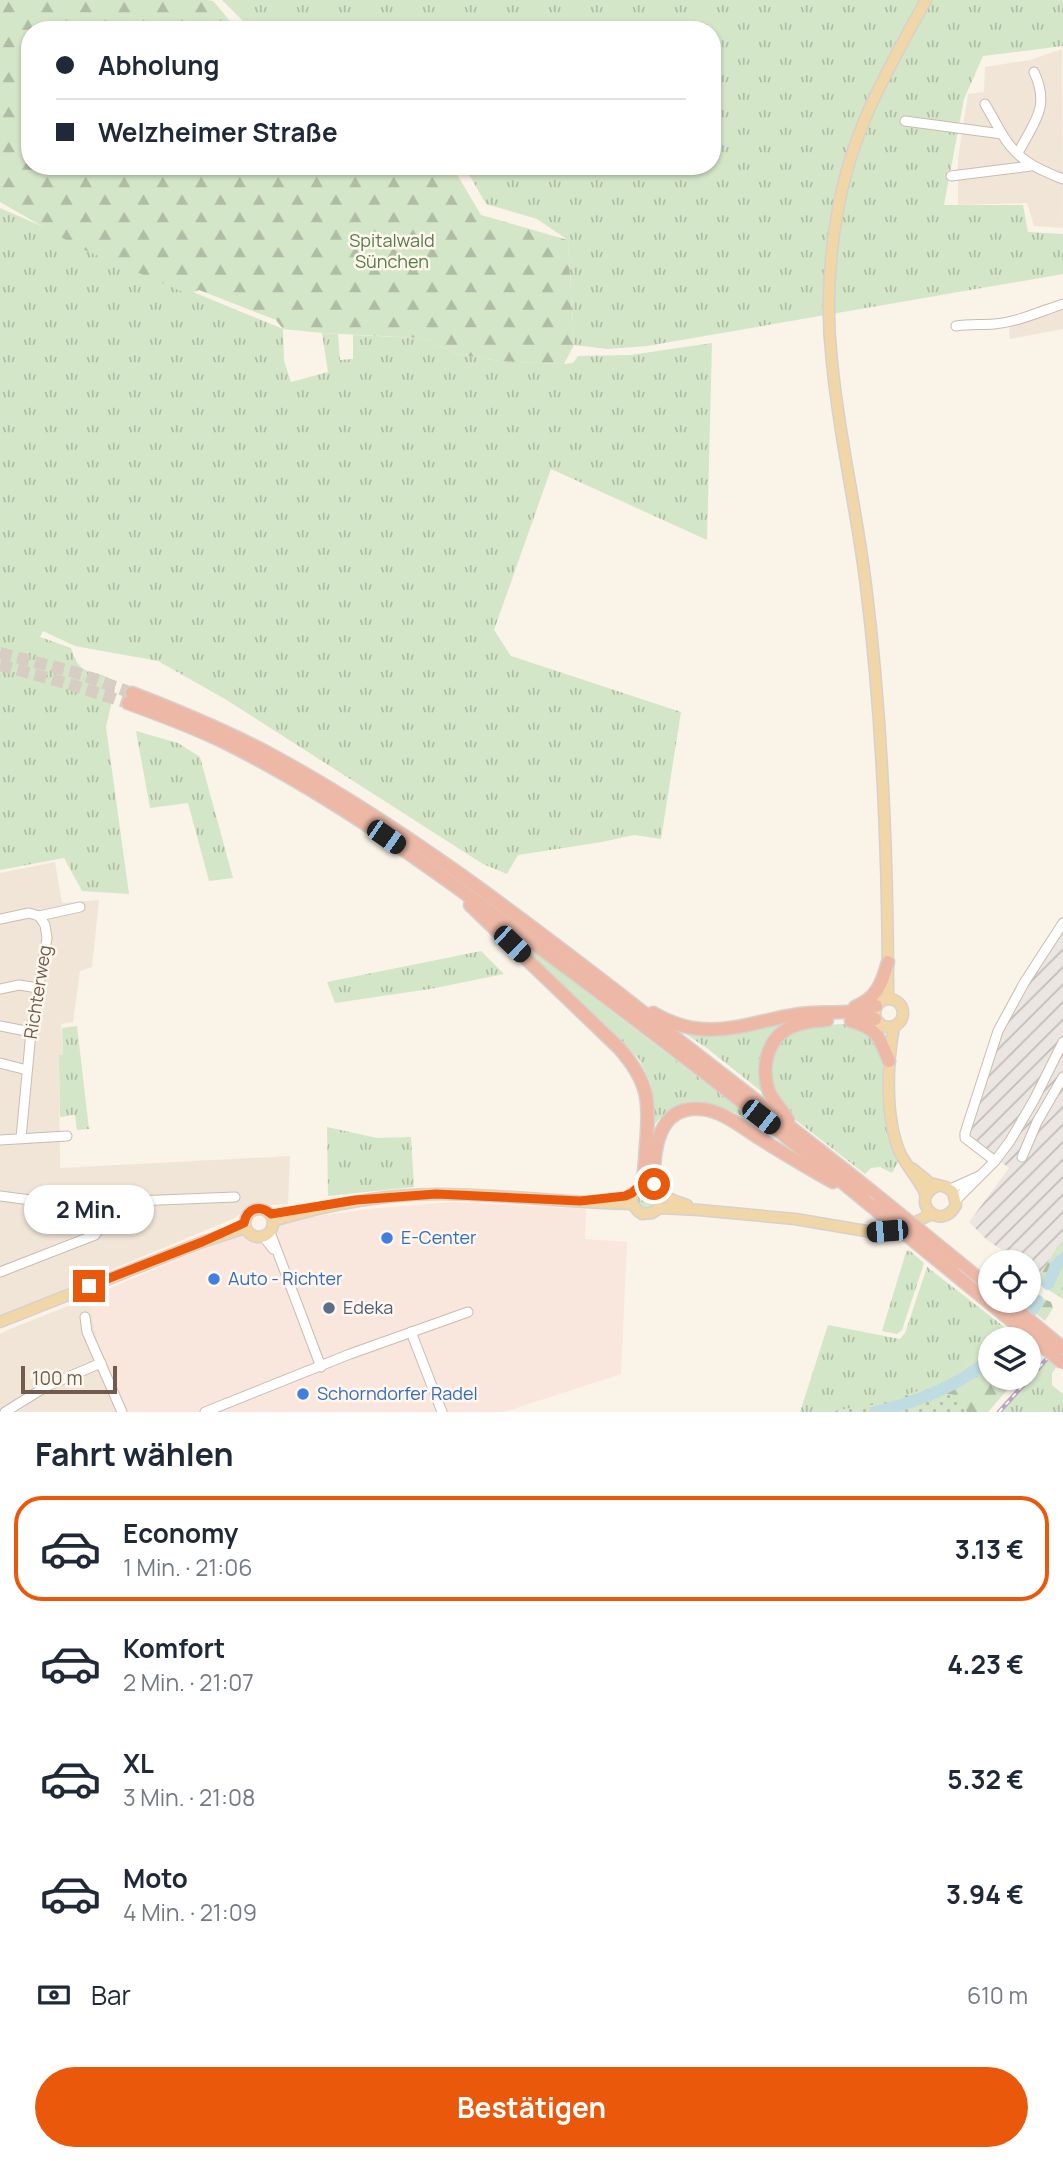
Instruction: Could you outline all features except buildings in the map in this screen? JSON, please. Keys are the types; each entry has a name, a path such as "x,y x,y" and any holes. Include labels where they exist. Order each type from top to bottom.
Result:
{"highway":[{"path":"794,1129 432,855 323,783 226,732 130,698 224,742 299,782 386,837 603,996 816,1160 978,1279"},
{"path":"446,879 454,891 619,1048 638,1073 649,1109 644,1192"},
{"path":"888,962 881,984 871,998 841,1016 790,1027 781,1033 770,1049 765,1067 768,1090 816,1160 1063,1363"},
{"path":"619,994 633,999 656,1015 698,1030 723,1030 798,1015 882,1020"},
{"path":"841,1016 869,1027 882,1042 889,1061"},
{"path":"644,1192 658,1135 670,1118 685,1110 701,1108 714,1112 816,1160"},
{"path":"1021,1313 1063,1348"}],"main road":[{"path":"888,999 883,784 876,668 863,559 831,360 830,272 838,205 848,163 862,123 926,0"},
{"path":"882,1020 901,1021 904,1012 897,1001 881,1001 882,1020 890,1046 893,1127 900,1151 907,1166 928,1205 937,1216 947,1216 953,1210 956,1200 950,1189 930,1183 907,1166"},
{"path":"644,1192 642,1214 652,1213 660,1208 699,1210 795,1219 872,1232 897,1231 928,1205 929,1191 937,1186"},
{"path":"644,1192 662,1203 660,1208"},
{"path":"269,1226 263,1209 254,1209 247,1214 245,1226 251,1235 323,1207 356,1200 436,1194 593,1203 644,1192 699,1210"},
{"path":"0,1322 245,1226"}],"street":[{"path":"1018,153 1040,115 1041,93 1034,72"},
{"path":"985,104 1002,134 1031,166 1063,179"},
{"path":"905,121 1002,134"},
{"path":"951,176 1031,166"},
{"path":"956,326 1013,320 1063,304"},
{"path":"0,919 29,914 38,916 80,908"},
{"name":"Richterweg","path":"21,1138 30,1032 47,938 45,925 38,916"},
{"path":"995,1161 965,1138 965,1133 998,1031 1024,983 1063,923"},
{"path":"0,989 19,985 38,988"},
{"path":"0,1026 30,1032"},
{"path":"956,1200 974,1184 1010,1141 1063,1042"},
{"path":"0,1063 27,1070"},
{"path":"1022,1157 1037,1122 1063,1077"},
{"path":"0,1140 66,1136"},
{"path":"950,1189 979,1176"},
{"path":"0,1196 61,1204 235,1197"},
{"path":"0,1272 95,1235 102,1226 102,1203"},
{"path":"269,1226 321,1367"},
{"path":"205,1412 468,1312"},
{"path":"85,1317 87,1332 122,1412"},
{"path":"411,1332 442,1412"},
{"path":"5,1412 47,1386 101,1363"}],"shaded area":[{"path":"1062,49 1063,228 1034,226 1027,203 958,205 958,158 968,94 984,92 985,67 1030,60"},
{"path":"1063,306 1063,329 1010,339 1009,325"},
{"path":"55,862 62,903 99,900 92,967 80,971 73,1022 61,1024 63,1055 59,1056 60,1168 290,1156 288,1204 248,1207 235,1218 89,1279 0,1321 0,873"},
{"path":"1063,928 1063,1240 1041,1274 1041,1250 1002,1250 969,1222 1009,1168 967,1135 988,1061 1022,989"},
{"path":"453,1202 586,1209 585,1239 627,1242 621,1374 504,1412 128,1412 101,1355 88,1298 204,1248 285,1221 368,1209"},
{"path":"88,1298 101,1355 127,1412 0,1412 0,1334"}],"green space":[{"name":"Spitalwald Sünchen","path":"0,0 213,1 230,21 21,21 21,175 457,175 481,215 568,240 574,345 564,364 499,361 457,354 422,338 283,329 276,320 199,290 188,294 80,248 0,202"},
{"path":"222,0 1063,0 1063,46 983,56 964,99 944,205 1023,205 1028,232 1063,234 1063,274 647,346 608,349 574,345 568,240 537,219 486,204 469,175 721,175 721,21 243,21"},
{"path":"0,208 283,329 284,361 291,382 328,372 322,333 338,334 340,360 353,359 353,335 422,338 457,354 499,361 564,364 573,363 578,356 630,355 712,343 707,540 551,469 494,630 511,656 681,712 661,839 634,835 518,855 507,874 483,864 225,699 158,661 75,646 43,631 40,637 71,648 75,659 84,669 116,683 106,727 129,894 82,891 64,858 0,870"},
{"path":"136,731 178,743 200,757 233,878 209,881 188,803 150,808"},
{"path":"495,922 763,1127 721,1107 694,1101 668,1111 655,1124 651,1084 639,1059"},
{"path":"481,951 504,974 430,989 335,1003 327,982"},
{"path":"798,1020 771,1041 767,1096 674,1026 711,1035 740,1034"},
{"path":"846,1024 869,1030 882,1053 884,1098 899,1160 892,1173 880,1167 871,1168 865,1174 797,1121 777,1096 771,1078 773,1058 783,1037 808,1027"},
{"path":"77,1026 89,1129 77,1130 75,1115 60,1117 59,1055 63,1055 62,1028"},
{"path":"327,1127 377,1138 411,1137 414,1187 328,1196"},
{"path":"643,1187 651,1187 658,1194 658,1202 651,1209 643,1209 636,1202 636,1194"},
{"path":"1063,1240 1063,1299 1041,1285 1041,1274"},
{"path":"909,1250 924,1263 902,1330 897,1334 882,1331 906,1252"},
{"path":"927,1267 978,1307 978,1313 986,1313 1004,1327 978,1327 978,1355 953,1379 933,1391 856,1412 800,1412 828,1325 900,1339 905,1333"},
{"path":"1041,1298 1051,1302 1053,1308 1045,1321 1035,1313 1041,1313"},
{"path":"978,1355 978,1390 1007,1390 988,1412 856,1412 933,1391 953,1379"},
{"path":"1049,1359 1057,1366 1052,1373 1052,1385 1063,1394 1063,1412 1001,1412 1021,1390 1041,1390 1041,1368"},
{"path":"925,1389 954,1395 967,1412 830,1412 884,1401"}],"waterway":[{"path":"1048,1284 1056,1266 1063,1259"},
{"path":"1020,1327 1030,1313"},
{"path":"875,1412 936,1392 978,1368"}],"tunnel":[{"path":"0,653 74,672 132,693"},
{"path":"0,665 128,703"}],"railway":[{"path":"999,1412 1063,1341"}],"place":[{"name":"E-Center","path":"387,1238"},
{"name":"Auto - Richter","path":"214,1279"},
{"name":"Edeka","path":"329,1308"},
{"name":"Schorndorfer Radel","path":"303,1394"}],"route":[{"path":"89,1286 244,1223 250,1211 259,1208 271,1214 356,1200 436,1194 580,1201 625,1196 642,1183 654,1184"}]}
